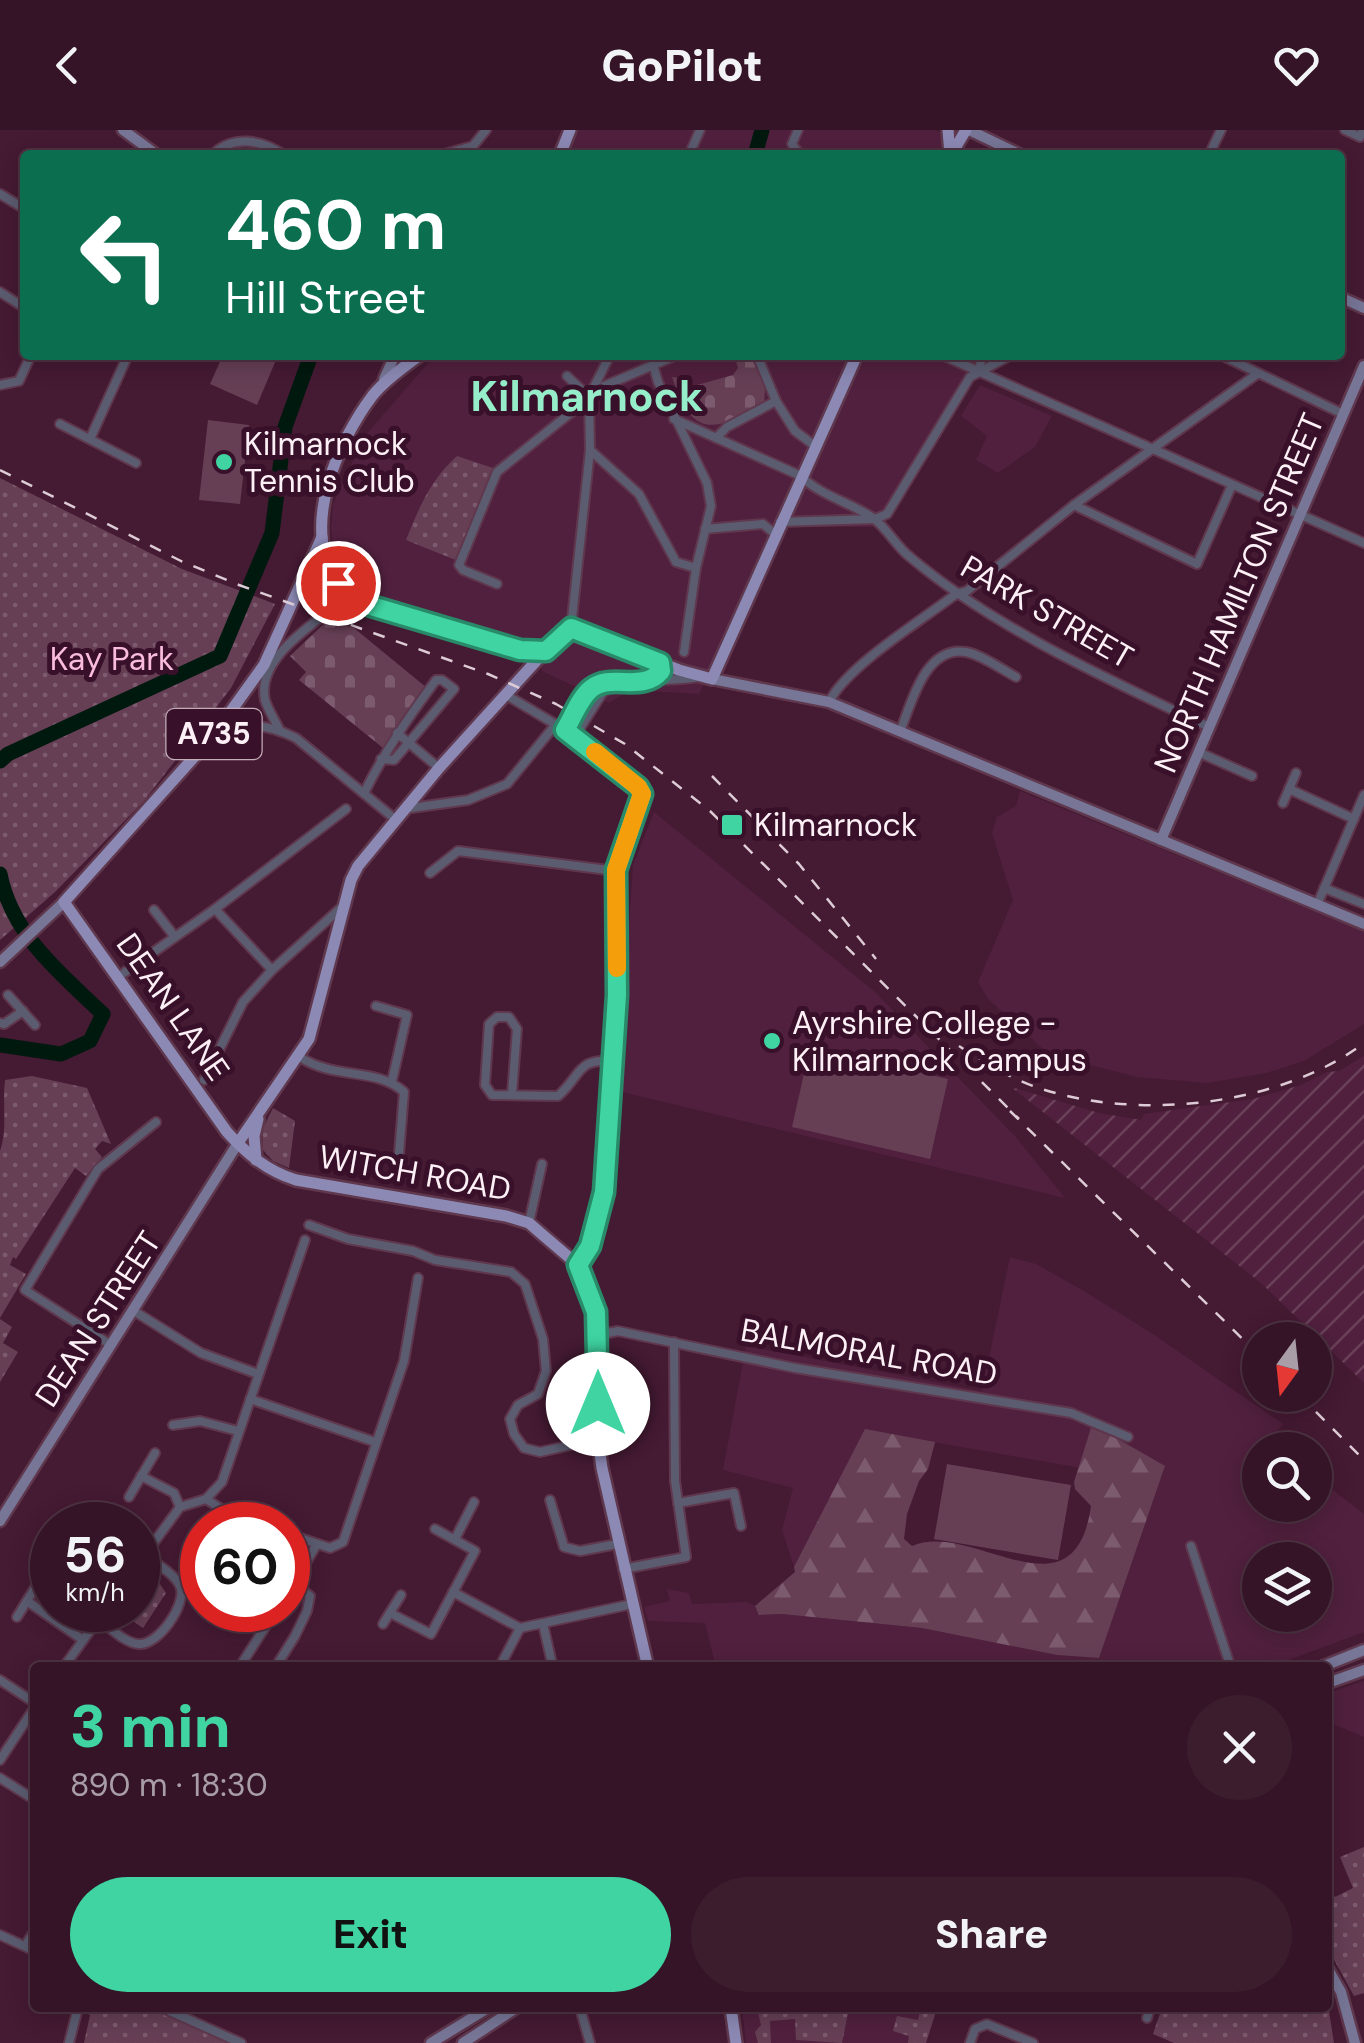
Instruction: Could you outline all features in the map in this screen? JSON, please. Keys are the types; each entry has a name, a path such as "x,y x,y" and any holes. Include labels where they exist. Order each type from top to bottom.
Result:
{"main road":[{"name":"A735","path":"64,902 213,736 264,664 322,537 326,488 333,466 375,392 414,360"},
{"path":"238,1144 310,1040 344,904 358,866 439,768 546,651 571,628 712,680 855,360"},
{"name":"A735","path":"322,537 338,583 368,605 520,650 546,651"},
{"name":"DEAN LANE","path":"64,902 238,1144"},
{"path":"257,1161 254,1136 259,1114"},
{"name":"WITCH ROAD","path":"238,1144 277,1174 296,1180 506,1216 529,1224 578,1265"},
{"path":"578,1265 596,1312 598,1440 617,1544 646,1662"},
{"path":"731,2012 736,2043"}],"street":[{"path":"123,130 150,150"},
{"path":"459,150 473,146 486,130"},
{"path":"968,130 1010,150"},
{"path":"1345,130 1361,133"},
{"path":"219,150 227,144 258,141 275,150"},
{"path":"0,386 18,381 28,360"},
{"path":"90,439 126,360"},
{"path":"375,392 393,360"},
{"path":"571,628 590,450 589,396 607,360"},
{"path":"497,584 463,570 460,565 497,472 604,386 668,360"},
{"path":"759,360 776,401 795,431 816,446"},
{"path":"953,360 1364,543"},
{"path":"979,372 981,360"},
{"path":"704,529 763,524 778,528 875,519 886,514 970,378 1002,360"},
{"path":"1230,360 1343,414"},
{"name":"NORTH HAMILTON STREET","path":"1161,840 1364,366"},
{"path":"654,368 674,419 707,483 711,506 696,568 684,652"},
{"path":"829,702 844,680 1074,504 1258,374"},
{"path":"567,376 589,396"},
{"path":"716,438 727,426 776,401"},
{"name":"PARK STREET","path":"674,419 801,476 859,507 908,556 1018,630 1209,727"},
{"path":"60,424 136,463"},
{"path":"590,450 639,494 676,562 696,568"},
{"path":"1074,504 1197,564 1232,485"},
{"path":"279,730 265,699 267,674 279,656 340,602 368,605"},
{"path":"900,732 922,677 950,652 967,652 1016,677"},
{"path":"648,681 661,671 660,663"},
{"path":"565,730 589,690 601,684 678,682 698,677"},
{"path":"364,792 381,759 397,733 438,678 454,689 394,760 381,759"},
{"path":"712,680 829,702 1364,924"},
{"path":"575,736 603,692 619,684"},
{"path":"508,696 575,736 642,794 616,870 617,995 604,1192 590,1246 578,1265"},
{"path":"213,736 245,724 279,730 296,738 364,792 400,814 468,800 506,784 556,724"},
{"path":"397,733 439,768"},
{"path":"1198,752 1252,776"},
{"path":"1283,804 1296,773"},
{"path":"1289,789 1354,818"},
{"path":"1317,905 1363,800"},
{"path":"118,977 346,809"},
{"path":"430,873 458,851 616,870"},
{"path":"1324,888 1364,904"},
{"path":"2,960 64,902"},
{"path":"204,1080 243,1002 344,904"},
{"path":"215,909 272,970"},
{"path":"154,910 175,938"},
{"path":"8,995 36,1025"},
{"path":"376,1006 407,1015 392,1081"},
{"path":"0,1022 16,1018 23,1011"},
{"path":"512,1094 517,1029 509,1017 497,1017 489,1024 485,1085 492,1095 558,1096 584,1064 592,1060 614,1062"},
{"path":"300,1057 318,1069 392,1081 404,1092 399,1154"},
{"path":"111,1345 24,1290 98,1169 156,1122"},
{"name":"DEAN STREET","path":"0,1521 238,1144"},
{"path":"529,1224 542,1164"},
{"path":"309,1225 348,1239 413,1251 435,1260 511,1272 525,1284 533,1306 543,1339 546,1372 538,1394 518,1405 510,1419 514,1434 524,1448 540,1452 598,1440"},
{"path":"193,1502 206,1498 222,1482 305,1240"},
{"path":"310,1541 330,1548 344,1542 404,1361 418,1278"},
{"path":"134,1311 201,1353 258,1374"},
{"name":"BALMORAL ROAD","path":"598,1334 618,1331 812,1371 1071,1413 1128,1437"},
{"path":"624,1570 686,1557 673,1429 674,1342"},
{"path":"250,1400 376,1442"},
{"path":"173,1425 200,1421 238,1431"},
{"path":"130,1496 155,1453"},
{"path":"141,1476 174,1493 180,1506 160,1533"},
{"path":"678,1503 734,1494 741,1526"},
{"path":"206,1498 212,1502"},
{"path":"550,1500 564,1547 580,1551 617,1544"},
{"path":"455,1539 474,1502"},
{"path":"390,1613 431,1634 475,1550 435,1529"},
{"path":"310,1557 318,1544"},
{"path":"1191,1546 1229,1662"},
{"path":"116,1632 132,1643 144,1645 155,1641 181,1602 182,1592 178,1581 160,1567"},
{"path":"453,1592 520,1628 632,1604"},
{"path":"383,1624 400,1595"},
{"path":"17,1617 30,1597"},
{"path":"27,1602 83,1640"},
{"path":"543,1624 551,1662"},
{"path":"502,1662 520,1628"},
{"path":"67,1662 89,1632"},
{"path":"243,1662 262,1632"},
{"path":"279,1662 296,1632"},
{"path":"1332,1663 1364,1650"},
{"path":"1332,1681 1364,1670"},
{"path":"0,1680 30,1701"},
{"path":"0,1760 30,1713"},
{"path":"0,1778 30,1797"},
{"path":"0,1935 30,1948"},
{"path":"25,1946 30,1938"},
{"path":"1332,1976 1342,1992 1355,2043"},
{"path":"69,2043 77,2012"},
{"path":"172,2012 241,2043"},
{"path":"431,2043 481,2012"},
{"path":"463,2043 510,2012"},
{"path":"581,2012 590,2043"},
{"path":"1146,2018 1148,2012"},
{"path":"970,2043 975,2028 986,2024 1033,2043"}],"shaded area":[{"path":"574,130 935,130 946,135 940,150 566,150"},
{"path":"431,360 976,360 876,527 785,527 699,694 630,690 609,703 542,671 537,646 355,594 335,572 331,528 333,504 364,437"},
{"path":"980,385 1052,416 1035,447 998,473 976,460 987,436 961,416"},
{"path":"1020,791 1364,932 1364,1024 1304,1061 1266,1073 1208,1083 1137,1077 1063,1058 1042,1048 988,999 978,982 1013,900 992,833 997,817 1016,806"},
{"name":"Ayrshire College - Kilmarnock Campus","path":"654,812 874,991 1015,1136 1065,1198 618,1091 633,865"},
{"path":"1364,1056 1364,1383 1332,1352 1332,1322 1301,1322 1261,1283 1011,1087 1099,1113 1141,1120 1144,1114 1253,1099 1339,1071"},
{"path":"1010,1257 1036,1264 1153,1334 1242,1396 1242,1412 1266,1412 1283,1424 1276,1432 1242,1432 1242,1522 1332,1522 1332,1489 1364,1514 1364,1632 1283,1662 715,1662 705,1623 648,1621 644,1607 670,1601 667,1589 689,1593 692,1604 747,1602 755,1606 759,1615 922,1628 1057,1655 1099,1658 1165,1467 1118,1439 1091,1429 1081,1468 865,1430 794,1567 782,1530 793,1488 723,1470 746,1346 982,1391"},
{"path":"1364,1681 1364,1737 1332,1724 1332,1692"},
{"path":"742,2012 936,2012 926,2043 746,2043"}],"green space":[{"path":"221,360 276,360 257,405 210,384"},
{"path":"736,360 752,360 765,387 764,406 718,424 698,421 689,412 672,377 686,379 690,387 733,375 738,368"},
{"name":"Kilmarnock Tennis Club","path":"208,420 249,425 240,504 199,500"},
{"path":"457,456 496,469 458,561 406,540 432,485"},
{"name":"Kay Park","path":"0,478 182,569 275,604 231,688 144,801 55,892 0,940"},
{"path":"329,619 354,628 427,688 383,748 299,680 306,672 290,656"},
{"path":"810,1047 948,1079 930,1159 792,1127"},
{"path":"32,1076 87,1088 111,1144 102,1141 95,1149 102,1157 86,1176 75,1168 16,1259 13,1257 10,1265 26,1274 0,1318 0,1151 5,1080"},
{"path":"273,1108 295,1121 289,1168 273,1161 263,1150 262,1130"},
{"path":"0,1319 12,1327 3,1343 18,1352 0,1382"},
{"path":"1091,1428 1165,1466 1099,1658 1057,1655 922,1628 759,1615 755,1606 795,1572 794,1567 865,1429 935,1442 928,1469 919,1481 907,1514 904,1539 912,1546 936,1541 1043,1564 1064,1559 1081,1541 1091,1506 1075,1489 1074,1482"},
{"path":"947,1464 1071,1485 1058,1560 934,1539"},
{"path":"1364,1847 1364,1993 1354,1996 1332,1956 1332,1891 1335,1897 1353,1888 1340,1857"},
{"path":"84,2012 159,2012 231,2043 84,2043 90,2015"},
{"path":"758,2012 848,2012 842,2043 796,2040 795,2019 770,2021 771,2043 758,2043 755,2032 761,2025"},
{"path":"920,2012 936,2012 926,2043 908,2043 909,2036 893,2031 897,2016 918,2020"},
{"path":"1161,2012 1329,2012 1334,2043 1174,2043 1153,2034"}],"waterway":[{"path":"756,150 762,130"},
{"path":"0,761 220,656 272,533 285,427 309,360"},
{"path":"0,874 6,896 27,934 55,968 103,1014 90,1041 61,1054 0,1045"}],"railway":[{"path":"0,470 181,561 488,674 556,704 625,744 710,811 1019,1119"},
{"path":"712,776 799,864 876,959"},
{"path":"959,1046 1033,1086 1072,1097 1159,1105 1204,1102 1290,1082 1329,1065 1364,1043"},
{"path":"1010,1111 1242,1338"},
{"path":"1316,1412 1364,1460"}],"slow traffic":[{"path":"595,752 642,794 616,870 617,968"}],"place":[{"name":"Kilmarnock Tennis Club","path":"224,462"},
{"name":"Kilmarnock","path":"732,825"},
{"name":"Ayrshire College - Kilmarnock Campus","path":"772,1041"}],"district":[{"name":"Kilmarnock","path":"587,396"}],"route":[{"path":"338,583 368,605 520,650 546,651 571,628 660,663 661,671 656,678 601,684 589,690 565,730 642,794 616,870 617,995 604,1192 590,1246 578,1265 596,1312 598,1404"}]}
